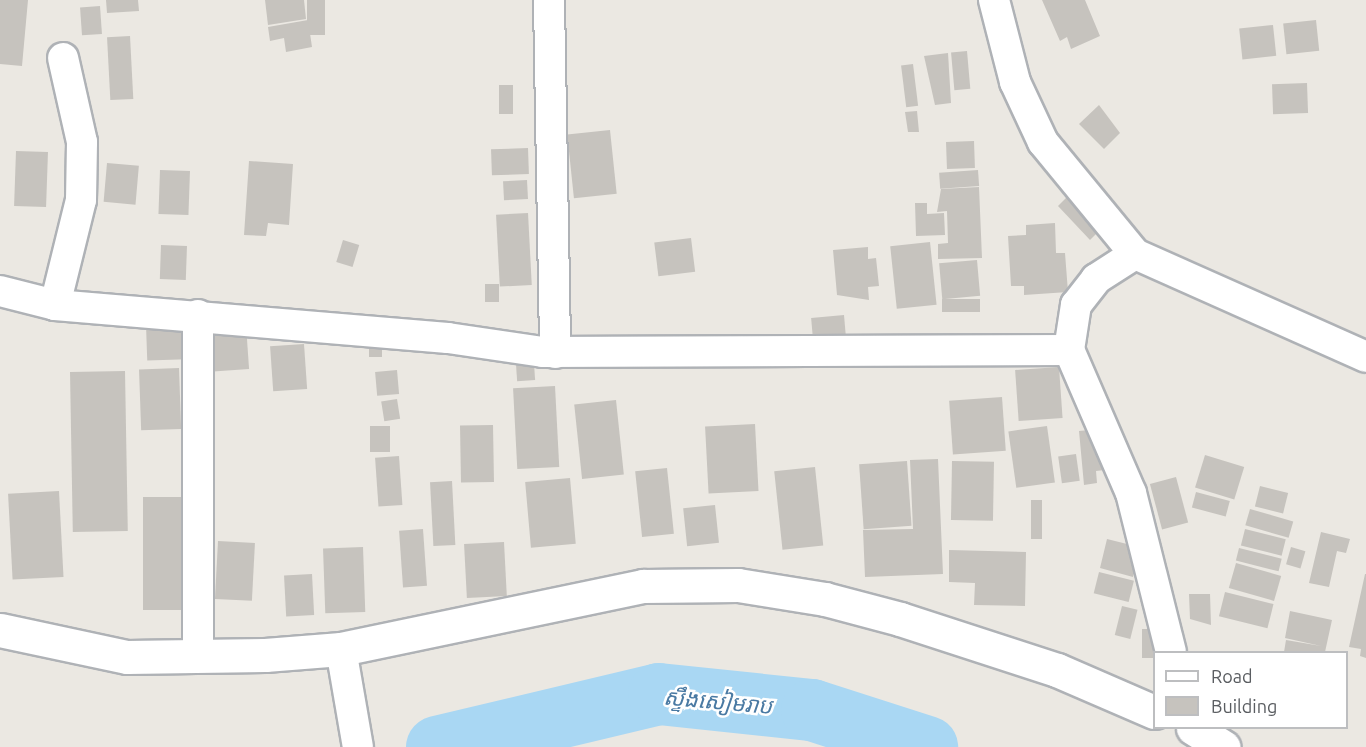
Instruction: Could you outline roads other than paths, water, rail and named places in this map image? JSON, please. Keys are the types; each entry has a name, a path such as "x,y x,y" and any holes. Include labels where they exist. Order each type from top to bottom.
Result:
{"street":[{"path":"549,0 555,353"},
{"path":"994,0 1015,82 1044,142 1135,254 1366,357"},
{"path":"55,305 81,200 82,142 63,58"},
{"path":"1135,254 1096,279 1076,305 1069,350 1122,467 1171,651"},
{"path":"0,291 55,305 198,315 555,353 1069,350"},
{"path":"198,315 198,656"},
{"path":"0,630 127,657 341,649 643,586 738,585 825,599 900,619 1057,670 1153,711"},
{"path":"341,649 358,747"}],"waterway":[{"name":"ស្ទឹងសៀមរាប","path":"437,747 659,694 812,710 927,747"}]}
